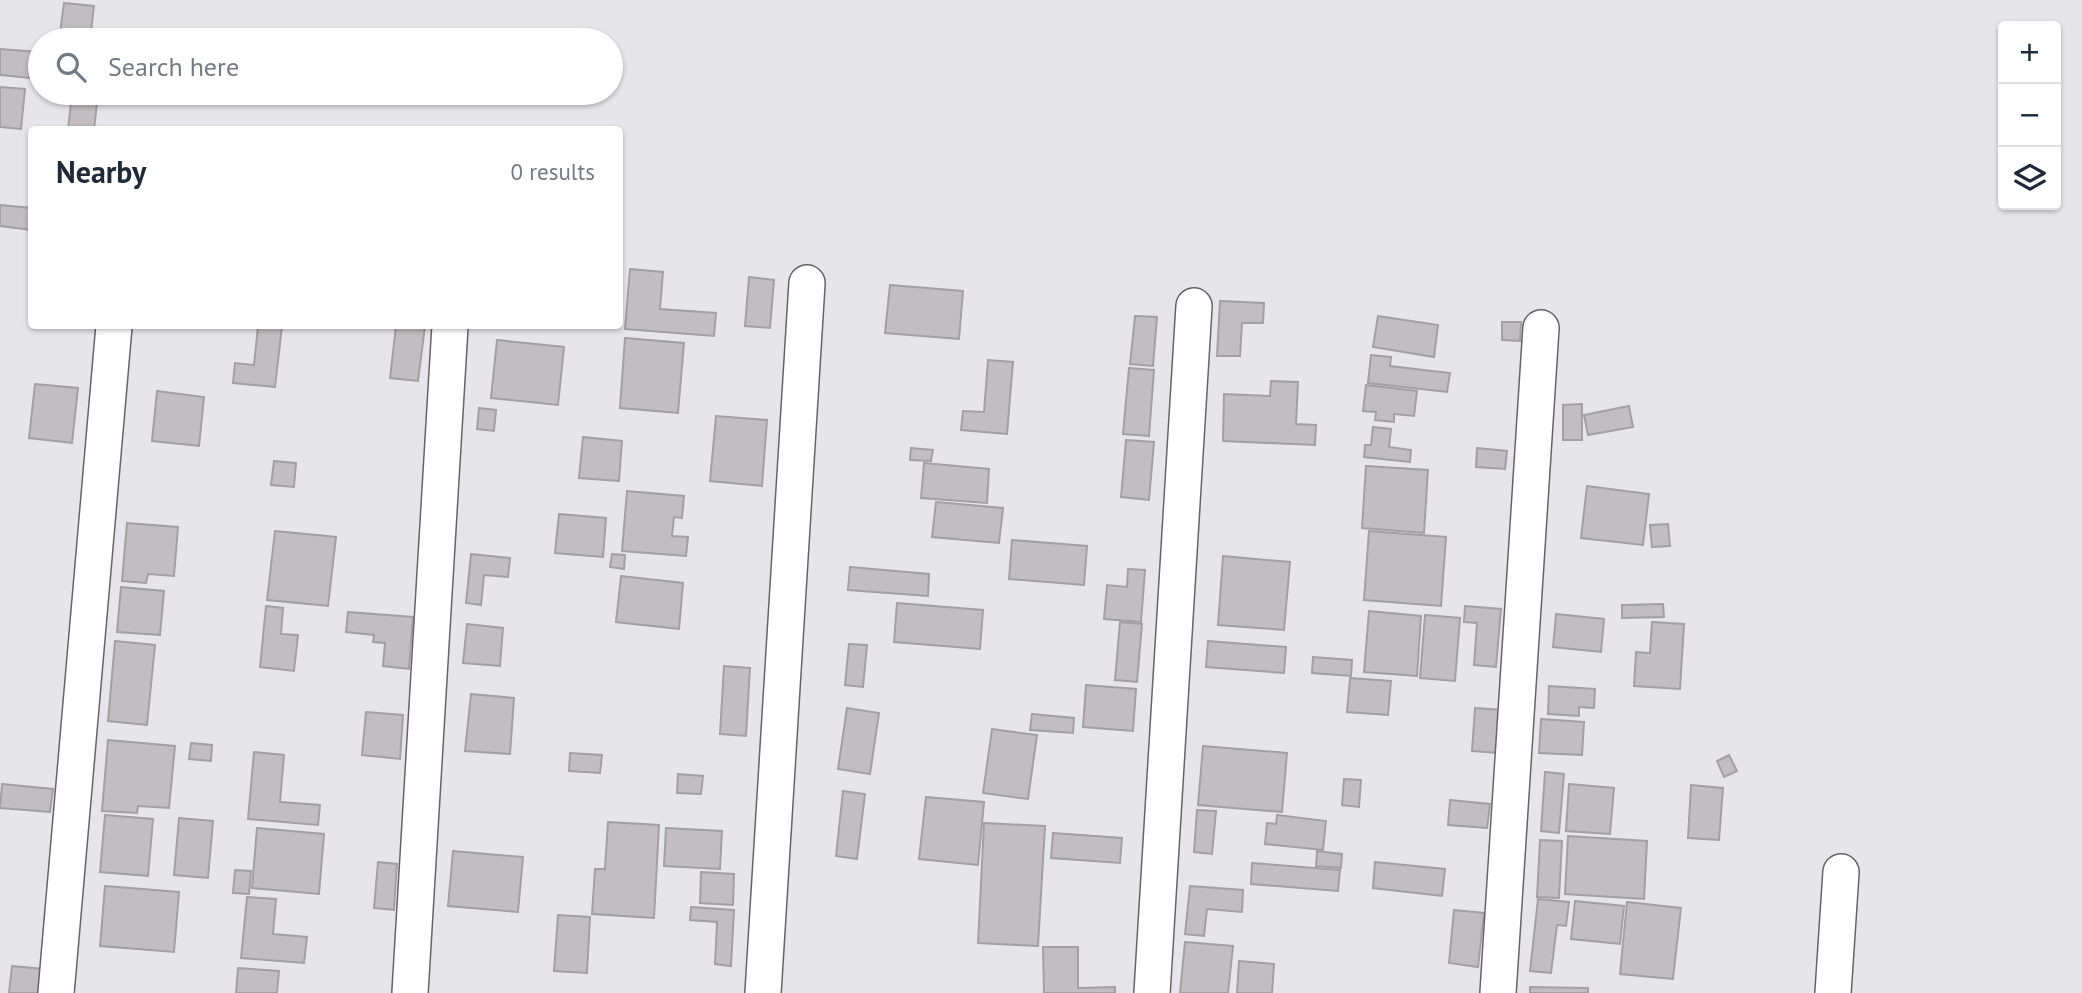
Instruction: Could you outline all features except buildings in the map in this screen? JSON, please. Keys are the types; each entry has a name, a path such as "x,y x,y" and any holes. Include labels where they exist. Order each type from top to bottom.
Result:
{"street":[{"path":"763,993 807,283"},
{"path":"1152,993 1194,306"},
{"path":"1498,993 1541,328"},
{"path":"55,993 114,329"},
{"path":"410,993 450,329"},
{"path":"1833,993 1841,872"}]}
